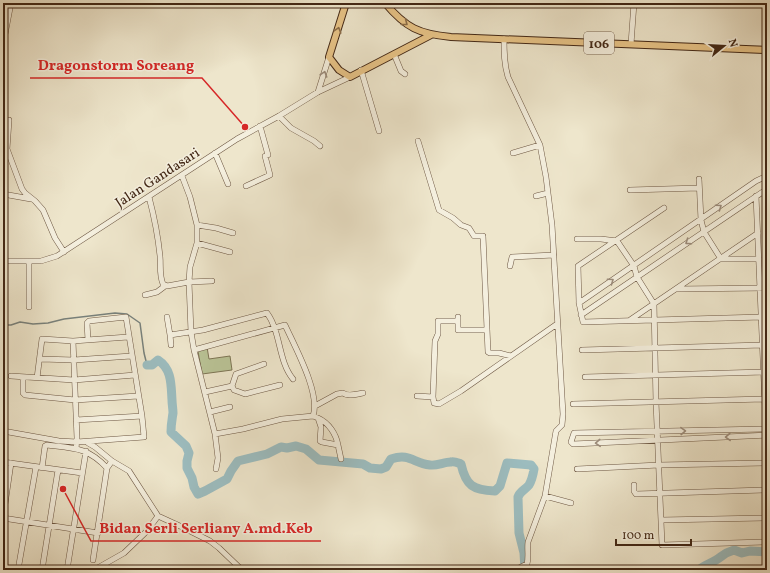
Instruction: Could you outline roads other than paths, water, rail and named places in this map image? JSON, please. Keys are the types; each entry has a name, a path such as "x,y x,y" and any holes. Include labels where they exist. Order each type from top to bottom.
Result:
{"main road":[{"path":"346,3 330,57 339,70 350,76 430,35"},
{"name":"106","path":"385,3 402,20 417,30 430,35 767,50"},
{"path":"417,30 419,34 417,42"}],"street":[{"path":"3,45 5,22 11,3"},
{"path":"631,44 634,3"},
{"path":"504,39 504,62 508,77 540,145 546,177 554,255 562,423 556,431 545,496 528,542 528,562 515,570"},
{"path":"394,54 401,71 405,74"},
{"path":"318,92 330,57"},
{"path":"361,70 379,131"},
{"name":"Jalan Gandasari","path":"3,261 48,260 64,252 237,139 318,92 350,76"},
{"path":"279,116 291,128 320,146"},
{"path":"9,120 5,149 22,189 43,210 55,238 64,252"},
{"path":"246,186 270,175 265,156 268,155 260,126"},
{"path":"418,141 439,210 453,218 461,225 469,228 474,236 483,236 489,353 499,353 511,356"},
{"path":"513,153 540,145"},
{"path":"215,153 228,184"},
{"path":"182,176 190,197 197,225 197,243 190,267 189,282 190,332 221,459 216,469"},
{"path":"579,303 756,181 767,176"},
{"path":"699,178 701,220 704,232 721,259"},
{"path":"630,190 699,188"},
{"path":"581,315 767,189"},
{"path":"536,196 548,193"},
{"path":"3,194 32,199"},
{"path":"756,196 767,429 574,433 571,442 573,444 767,435"},
{"path":"149,197 157,233 161,278 165,286"},
{"path":"664,208 578,266 579,303 584,322 762,317"},
{"path":"197,225 233,233"},
{"path":"629,321 758,233"},
{"path":"577,239 617,241 634,266 637,277 654,304 656,402 662,545 767,542"},
{"path":"197,243 230,252"},
{"path":"510,266 511,258 514,256 554,255"},
{"path":"721,259 759,259"},
{"path":"28,307 29,261"},
{"path":"145,295 157,292 165,286 189,282 212,281"},
{"path":"677,289 767,288"},
{"path":"170,335 203,330 266,313 268,314 274,328 288,371 293,379"},
{"path":"3,431 59,441 77,442 144,437 142,416 125,316 89,321 87,323 88,340"},
{"path":"167,317 171,344"},
{"path":"487,330 458,330 458,319 438,321 438,334 435,340 434,403 440,403 461,391 557,324"},
{"path":"194,350 282,325 285,326 312,385 316,417 321,427 320,441 338,445"},
{"path":"37,378 41,359 42,339 44,338 73,341 128,337"},
{"path":"73,341 76,449"},
{"path":"582,350 763,345"},
{"path":"41,359 74,360 131,356"},
{"path":"232,386 236,374 264,364"},
{"path":"585,377 764,372"},
{"path":"11,376 74,380 135,376"},
{"path":"23,377 23,393 25,396 75,400 138,396"},
{"path":"232,386 234,390 245,394 280,385"},
{"path":"205,392 232,386"},
{"path":"315,406 337,394 343,393 350,395 363,393"},
{"path":"417,396 433,397"},
{"path":"573,404 765,398"},
{"path":"210,412 230,407"},
{"path":"76,420 142,416"},
{"path":"215,434 282,420 316,417 326,422 331,429 335,436 341,459"},
{"path":"85,442 95,447 133,475 158,516 210,541 242,570"},
{"path":"18,570 39,467 46,445 86,451 98,458 107,468"},
{"path":"67,570 86,451"},
{"path":"93,560 107,468 112,461"},
{"path":"3,462 82,473"},
{"path":"11,463 3,518 98,533"},
{"path":"577,469 659,465 767,463"},
{"path":"42,570 58,470"},
{"path":"634,485 634,491 636,494 767,490"},
{"path":"545,496 570,503"},
{"path":"94,570 124,553 147,531 158,516"},
{"path":"661,520 767,518"},
{"path":"295,570 298,568 309,568"}],"waterway":[{"path":"3,325 11,325 20,322 33,324 48,323 64,319 115,313 127,314 140,323 147,365"},
{"path":"147,365 152,365 158,360 166,368 170,378 173,411 171,432 186,446 189,453 187,468 198,494 227,479 238,461 267,454 281,447 287,448 296,446 306,449 319,460 363,464 370,468 381,469 386,467 391,459 397,457 403,457 430,465 455,462 461,464 468,482 476,488 495,491 500,486 507,463 531,465 534,469 531,481 518,497 519,533 524,553 525,570"},
{"path":"699,570 726,553 734,550 742,553 750,551 767,552"}],"place":[{"name":"Dragonstorm Soreang","path":"245,127"},
{"name":"Bidan Serli Serliany A.md.Keb","path":"63,489"}]}
